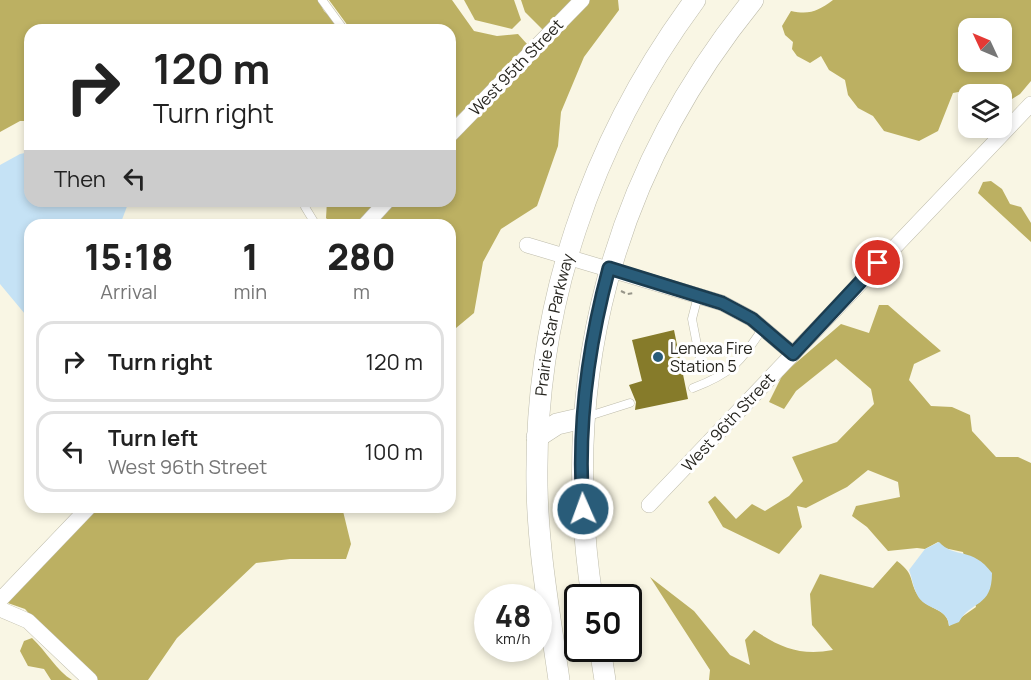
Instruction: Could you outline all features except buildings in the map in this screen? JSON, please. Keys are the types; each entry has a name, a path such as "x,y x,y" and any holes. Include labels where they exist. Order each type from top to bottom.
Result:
{"main road":[{"name":"Prairie Star Parkway","path":"559,680 540,543 537,436 547,338 565,256 583,204 621,118 646,71 695,0"},
{"path":"591,584 581,492 584,418 597,315 609,268 624,223 658,143 706,61 753,0"},
{"path":"537,436 557,424 584,418"},
{"path":"602,662 605,680"}],"street":[{"name":"West 95th Street","path":"456,129 582,0"},
{"name":"West 96th Street","path":"649,505 1031,104"},
{"path":"370,219 382,207"},
{"path":"527,245 699,294 737,310 763,328 793,354"},
{"path":"0,600 83,513"},
{"path":"0,609 28,621 90,680"}],"lane":[{"path":"322,0 340,24"},
{"path":"699,294 692,319 699,355"},
{"path":"693,388 721,377 741,361 763,328"},
{"path":"584,418 630,403"}],"shaded area":[{"path":"0,0 318,0 324,11 338,24 24,24 24,121 0,132"},
{"path":"329,0 452,0 474,31 497,36 518,34 527,44 518,58 456,117 456,24 347,24"},
{"path":"464,0 514,0 521,20 512,29 475,20"},
{"path":"521,0 572,0 545,32 525,12"},
{"path":"586,0 618,0 619,10 584,57 561,112 558,146 537,206 501,229 483,262 474,313 456,328 456,219 376,219 388,207 456,207 456,136 538,56 551,36"},
{"path":"833,0 1031,0 1031,81 1020,94 1012,99 1012,84 958,84 958,92 953,93 938,131 919,141 884,131 873,116 858,108 848,95 845,80 829,70 821,56 810,63 797,56 792,49 793,42 785,35 782,26 791,11 803,13 818,9"},
{"path":"991,181 1002,189 1010,204 1021,207 1031,223 1031,242 978,193 983,182"},
{"path":"327,207 372,207 360,219 326,218"},
{"path":"879,305 888,305 941,351 914,364 909,380 931,406 952,407 970,415 972,431 996,457 1018,457 1031,463 1031,680 709,680 710,670 650,577 694,611 730,655 750,665 745,640 754,630 773,642 792,649 811,652 833,650 812,625 810,594 820,574 873,588 897,561 907,570 919,597 941,612 948,620 949,626 976,607 963,552 944,548 938,542 925,549 888,551 867,527 852,516 856,506 900,497 898,482 868,470 847,487 806,508 797,506 802,527 779,554 723,527 708,502 715,496 736,519 752,504 765,511 789,496 803,481 792,457 837,442 874,404 871,389 836,359 796,391 784,409 769,402 783,374 841,324 869,333"},
{"path":"87,513 343,513 351,544 346,559 290,559 256,563 177,638 148,680 96,680 62,650 25,609 2,601"},
{"path":"32,638 72,680 51,680 44,669 28,666 20,651 24,641"}],"water":[{"path":"24,153 24,207 127,207 122,219 24,219 24,313 0,284 0,165"},
{"path":"939,542 951,550 977,559 992,573 989,592 985,598 969,610 959,622 949,626 948,620 941,612 919,598 909,570 925,549"}],"place":[{"name":"Lenexa Fire Station 5","path":"658,357"}],"route":[{"path":"583,509 581,492 585,400 597,315 609,268 699,294 737,310 752,319 793,354 878,263"}]}
